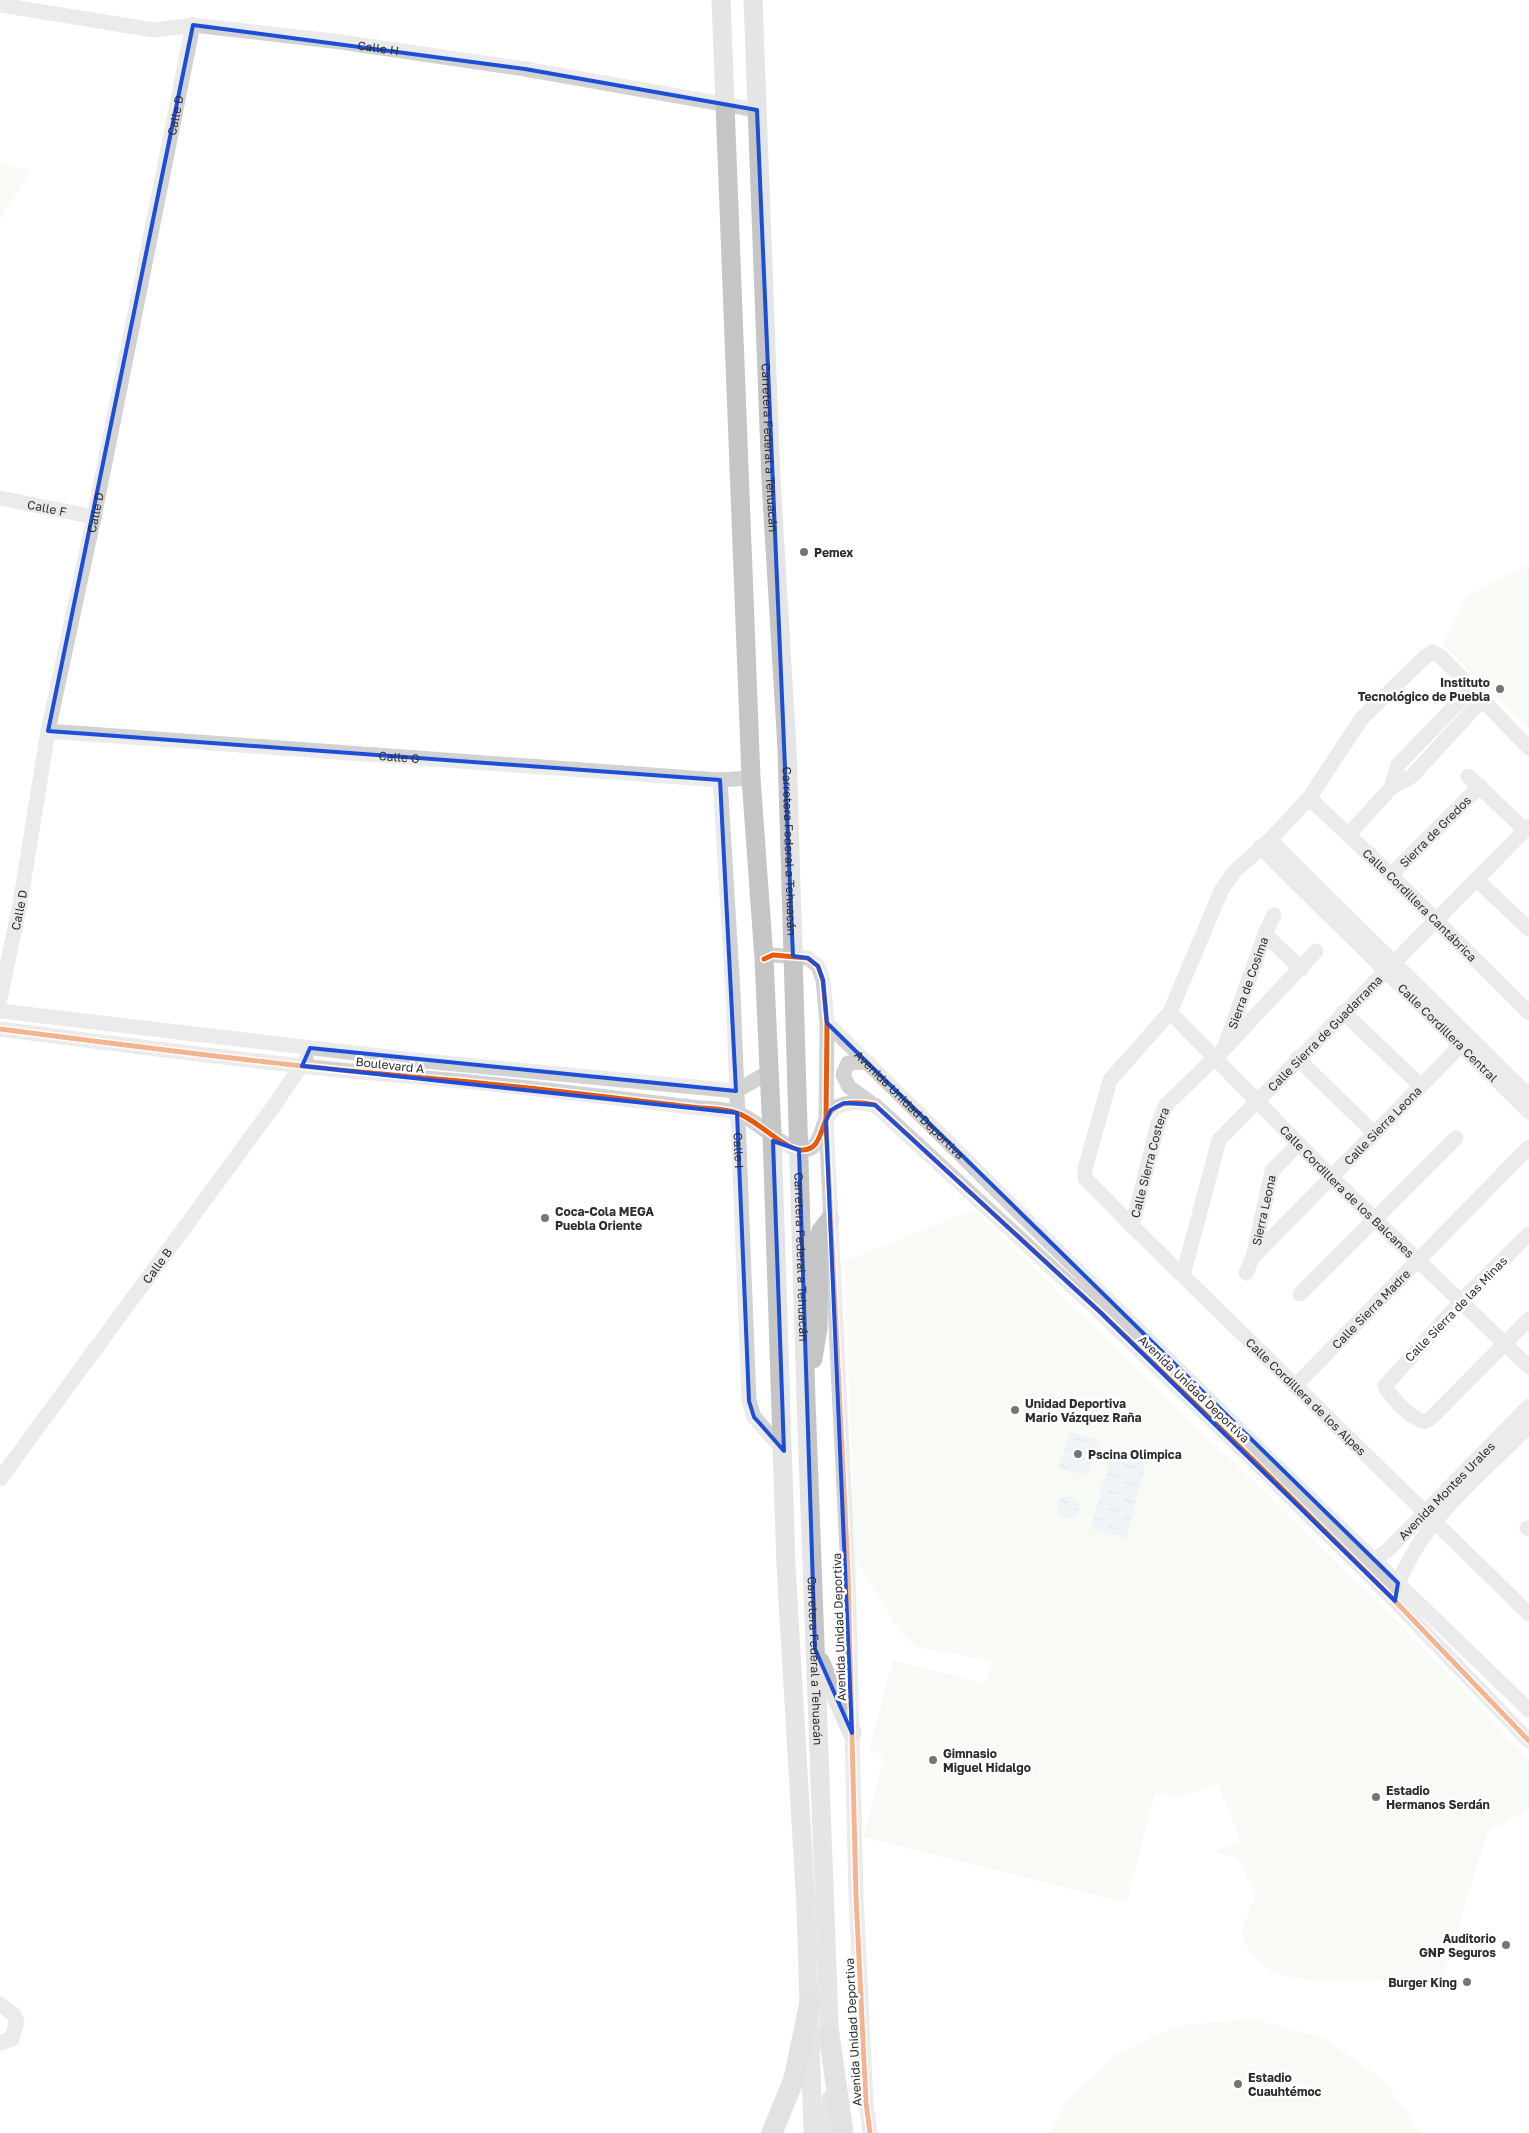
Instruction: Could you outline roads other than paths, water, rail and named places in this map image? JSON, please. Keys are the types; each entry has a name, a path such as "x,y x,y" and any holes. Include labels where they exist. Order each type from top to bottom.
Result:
{"highway":[{"path":"772,2133 794,2079 810,2002"},
{"path":"830,2034 843,2133"}],"main road":[{"name":"Carretera Federal a Tehuacán","path":"721,0 751,778 764,959 784,1451 786,1566 810,2002 813,2133"},
{"name":"Carretera Federal a Tehuacán","path":"753,0 771,482 787,749 806,1400 830,2034 831,2133"},
{"path":"806,1400 818,1328 819,1238 821,1231 830,1219"},
{"path":"815,1649 852,1733"}],"street":[{"name":"Calle H","path":"0,5 154,30 193,25 341,42 525,69 757,110"},
{"name":"Calle D","path":"0,999 20,904 48,731 94,517 193,25"},
{"name":"Calle F","path":"0,498 94,517"},
{"path":"1170,1012 1222,889 1235,871 1265,844 1309,798 1362,718 1426,656 1433,652 1441,657 1529,748"},
{"path":"1391,788 1398,765 1471,689"},
{"path":"1348,835 1391,788 1412,776 1482,700"},
{"name":"Calle G","path":"48,731 720,780 751,778"},
{"name":"Calle I","path":"720,780 733,992 749,1401 754,1417 784,1451"},
{"name":"Sierra de Gredos","path":"1391,875 1474,781 1526,834"},
{"name":"Calle Cordillera Cantábrica","path":"1309,798 1391,875 1529,1013"},
{"name":"Calle Sierra de Guadarrama","path":"1183,1275 1218,1140 1476,878 1526,834"},
{"name":"Calle Cordillera Central","path":"1265,844 1390,966 1529,1096"},
{"path":"1476,878 1529,929"},
{"path":"1265,934 1274,916"},
{"name":"Sierra de Cosima","path":"1219,1054 1265,934 1301,969"},
{"name":"Sierra de Cosima","path":"1219,1054 1316,951"},
{"name":"Avenida Unidad Deportiva","path":"764,959 772,956 793,956 808,958 818,966 823,980 827,1023 826,1121 848,1572 856,1896 866,2103 870,2133"},
{"name":"Calle Cordillera Central","path":"1390,966 1461,1045 1529,1112"},
{"name":"Boulevard A","path":"0,1011 310,1048 736,1091"},
{"name":"Calle Cordillera de los Balcanes","path":"1170,1012 1219,1054 1256,1101 1298,1144 1529,1367"},
{"name":"Calle Cordillera de los Alpes","path":"1170,1012 1110,1080 1085,1169 1085,1178 1529,1614"},
{"path":"1344,1012 1421,1086"},
{"name":"Avenida Unidad Deportiva","path":"827,1023 868,1062 1107,1309 1395,1601 1529,1741"},
{"name":"Boulevard A","path":"0,1029 302,1066 531,1088 737,1113 772,1134"},
{"name":"Calle Sierra Leona","path":"1246,1273 1253,1257 1332,1177 1373,1132 1461,1045"},
{"name":"Calle B","path":"0,1479 302,1066 310,1048"},
{"name":"Calle Sierra Costera","path":"1132,1226 1158,1124 1166,1105 1219,1054"},
{"path":"1297,1058 1373,1132"},
{"path":"868,1062 848,1063 843,1075 849,1087 875,1105"},
{"path":"531,1088 534,1071"},
{"path":"736,1091 769,1072"},
{"name":"Avenida Unidad Deportiva","path":"799,1150 809,1149 816,1144 826,1121 837,1105 854,1101 875,1105 1107,1309"},
{"path":"772,1134 786,1146 799,1150"},
{"path":"1300,1294 1456,1138"},
{"name":"Sierra Leona","path":"1253,1257 1272,1171 1298,1144"},
{"name":"Calle Sierra Madre","path":"1295,1386 1529,1147"},
{"name":"Calle Sierra de las Minas","path":"1505,1344 1424,1422 1418,1420 1388,1393 1385,1386 1461,1301 1529,1234"},
{"path":"1505,1344 1529,1319"},
{"name":"Avenida Unidad Deportiva","path":"1159,1360 1380,1556 1398,1583 1529,1710"},
{"name":"Avenida Montes Urales","path":"1358,1565 1380,1556 1430,1517 1522,1432 1529,1406"},
{"name":"Avenida Montes Urales","path":"1395,1601 1403,1568 1430,1517"},
{"path":"1380,1556 1403,1568"},
{"path":"0,2004 13,2014 17,2021 6,2041"}],"water":[{"name":"Pscina Olimpica","path":"1069,1432 1098,1440 1088,1476 1059,1468"},
{"path":"1112,1451 1147,1460 1126,1538 1091,1529"},
{"path":"1068,1496 1076,1499 1079,1507 1076,1515 1068,1518 1060,1515 1057,1507 1060,1499"}],"place":[{"name":"Pemex","path":"804,552"},
{"name":"Instituto Tecnológico de Puebla","path":"1500,689"},
{"name":"Coca-Cola MEGA Puebla Oriente","path":"545,1218"},
{"name":"Unidad Deportiva Mario Vázquez Raña","path":"1015,1410"},
{"name":"Pscina Olimpica","path":"1078,1454"},
{"name":"Gimnasio Miguel Hidalgo","path":"933,1760"},
{"name":"Estadio Hermanos Serdán","path":"1376,1797"},
{"name":"Auditorio GNP Seguros","path":"1506,1945"},
{"name":"Burger King","path":"1467,1982"},
{"name":"Estadio Cuauhtémoc","path":"1238,2084"}]}
